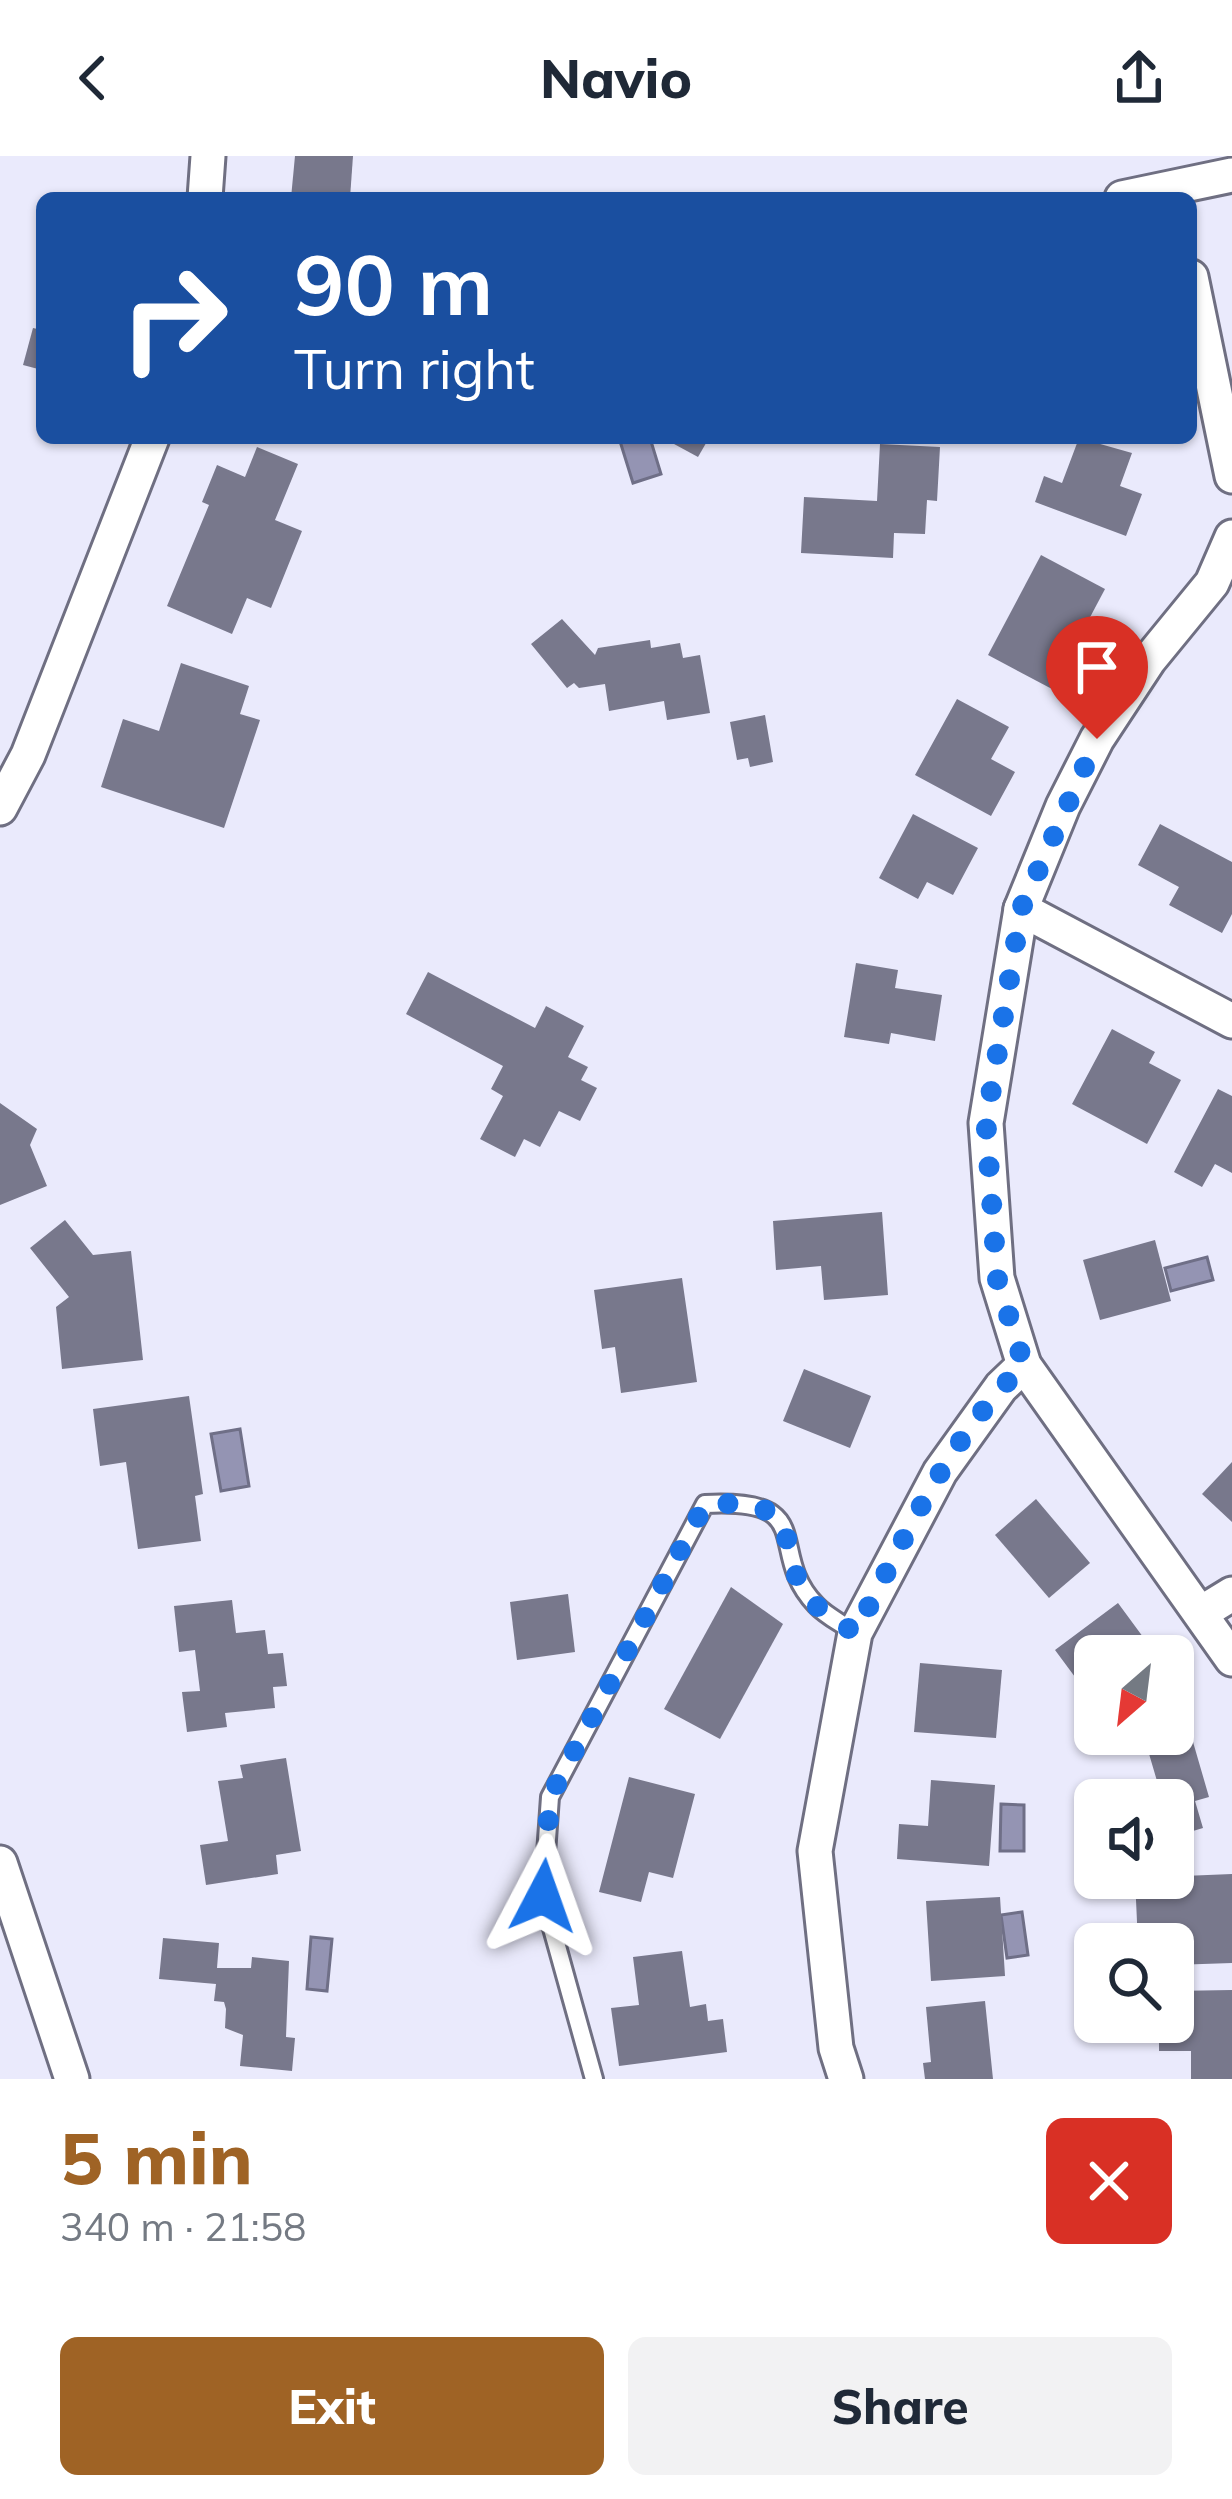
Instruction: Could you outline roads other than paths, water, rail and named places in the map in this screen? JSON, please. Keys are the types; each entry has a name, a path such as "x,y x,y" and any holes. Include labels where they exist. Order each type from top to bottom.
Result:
{"street":[{"path":"206,192 208,156"},
{"path":"1176,192 1232,175"},
{"path":"1197,306 1232,476"},
{"path":"0,808 28,754 150,444"},
{"path":"1232,541 1212,584 1149,660 1097,739 1021,909 986,1123 997,1278 1024,1365 1232,1658"},
{"path":"1021,909 1232,1021"},
{"path":"846,2079 836,2048 815,1851 855,1633 940,1472 976,1420 1024,1365"},
{"path":"1201,1613 1232,1594"},
{"path":"0,1863 72,2079"}],"lane":[{"path":"594,2079 543,1896 550,1797 705,1504 746,1502 773,1513 790,1538 797,1575 815,1605 855,1633"}],"water":[{"path":"621,444 652,444 661,474 633,483"},
{"path":"1207,1257 1213,1280 1171,1291 1165,1268"},
{"path":"240,1429 249,1486 221,1491 211,1434"},
{"path":"1001,1804 1024,1805 1024,1851 1000,1851"},
{"path":"1022,1912 1028,1955 1007,1958 1001,1915"},
{"path":"311,1937 332,1939 327,1991 307,1989"}]}
